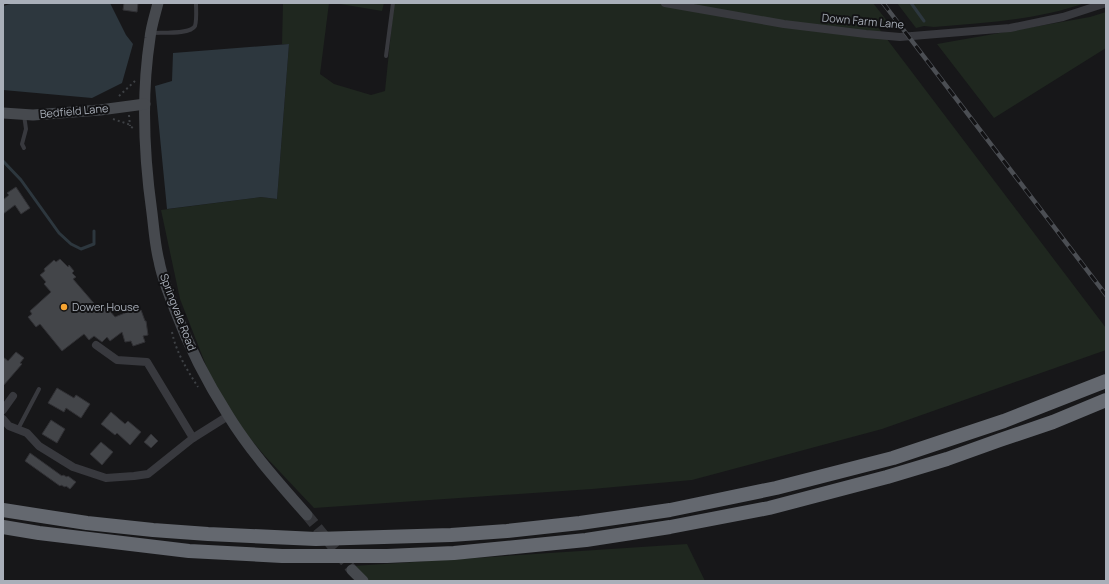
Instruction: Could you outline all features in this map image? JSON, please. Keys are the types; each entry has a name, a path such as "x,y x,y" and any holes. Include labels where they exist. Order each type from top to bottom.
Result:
{"highway":[{"path":"3,510 87,523 153,530 316,539 450,535 507,531 670,510 776,488 894,458 1004,421 1106,381"},
{"path":"3,527 39,533 189,551 282,556 387,556 454,553 586,540 670,527 769,508 888,477 947,459 1053,422 1106,400"}],"street":[{"name":"Springvale Road","path":"158,3 151,33 144,104 148,184 158,261 182,328 201,369 228,416 253,451 307,515"},
{"name":"Down Farm Lane","path":"665,3 679,4 784,24 900,37 1010,28 1063,17 1106,3"},
{"name":"Bedfield Lane","path":"3,113 40,115 110,113 144,104"},
{"path":"96,345 117,360 147,362 193,438"},
{"path":"3,410 13,396"},
{"path":"3,419 9,426 28,433 39,446 73,467 106,478 148,474 193,438 228,416"},
{"path":"352,570 363,581"}],"lane":[{"path":"151,33 183,32 192,29 196,20 196,3"},
{"path":"386,56 393,3"},
{"path":"24,115 26,129 22,144 24,148"},
{"path":"18,429 39,389"}],"path":[{"path":"136,130 110,113 118,98 147,68"}],"shaded area":[{"path":"14,3 110,3 126,35 133,44 122,83 92,98 3,90 3,6"},
{"path":"283,3 329,3 320,74 334,84 371,95 385,91 394,3 873,3 891,26 877,26 1106,328 1106,350 882,429 692,480 592,489 314,508 264,455 233,418 209,373 180,299 161,210 261,197 277,199 289,44 282,44"},
{"path":"334,3 384,3 382,11"},
{"path":"897,3 1085,3 1067,9 1010,20 934,27 924,26 916,28"},
{"path":"1106,12 1106,48 994,118 937,44 1090,17"},
{"path":"289,44 277,199 261,197 167,209 155,86 172,81 173,53"},
{"path":"687,544 705,581 369,581 353,566"}],"building":[{"path":"124,3 138,3 137,12 123,10"},
{"path":"16,187 30,208 21,214 15,205 3,214 3,200 9,195 7,193"},
{"name":"Dower House","path":"60,259 68,267 69,265 74,271 72,273 76,277 73,279 98,308 103,303 115,317 135,309 136,312 141,310 146,321 148,335 143,336 145,342 133,346 131,341 125,342 122,332 110,341 107,337 102,342 94,336 89,340 84,334 62,351 40,324 36,327 28,317 32,314 30,311 51,292 44,284 46,282 40,275 54,260 56,262"},
{"path":"16,352 24,358 20,363 22,364 3,386 3,357 8,361"},
{"path":"57,388 74,398 76,395 90,404 81,418 66,408 64,412 48,403"},
{"path":"111,412 125,424 128,421 141,432 130,445 117,433 115,435 101,424"},
{"path":"51,420 65,429 57,443 42,434"},
{"path":"151,434 158,441 151,448 144,442"},
{"path":"101,442 113,452 102,465 90,454"},
{"path":"30,453 62,476 68,476 76,482 70,489 66,486 60,486 25,461"}],"waterway":[{"path":"911,3 924,21"},
{"path":"3,161 21,180 59,233 71,244 81,249 94,244 94,231"}],"tunnel":[{"path":"307,515 352,570"}],"railway":[{"path":"883,3 1106,295"}],"place":[{"name":"Dower House","path":"64,307"}]}
